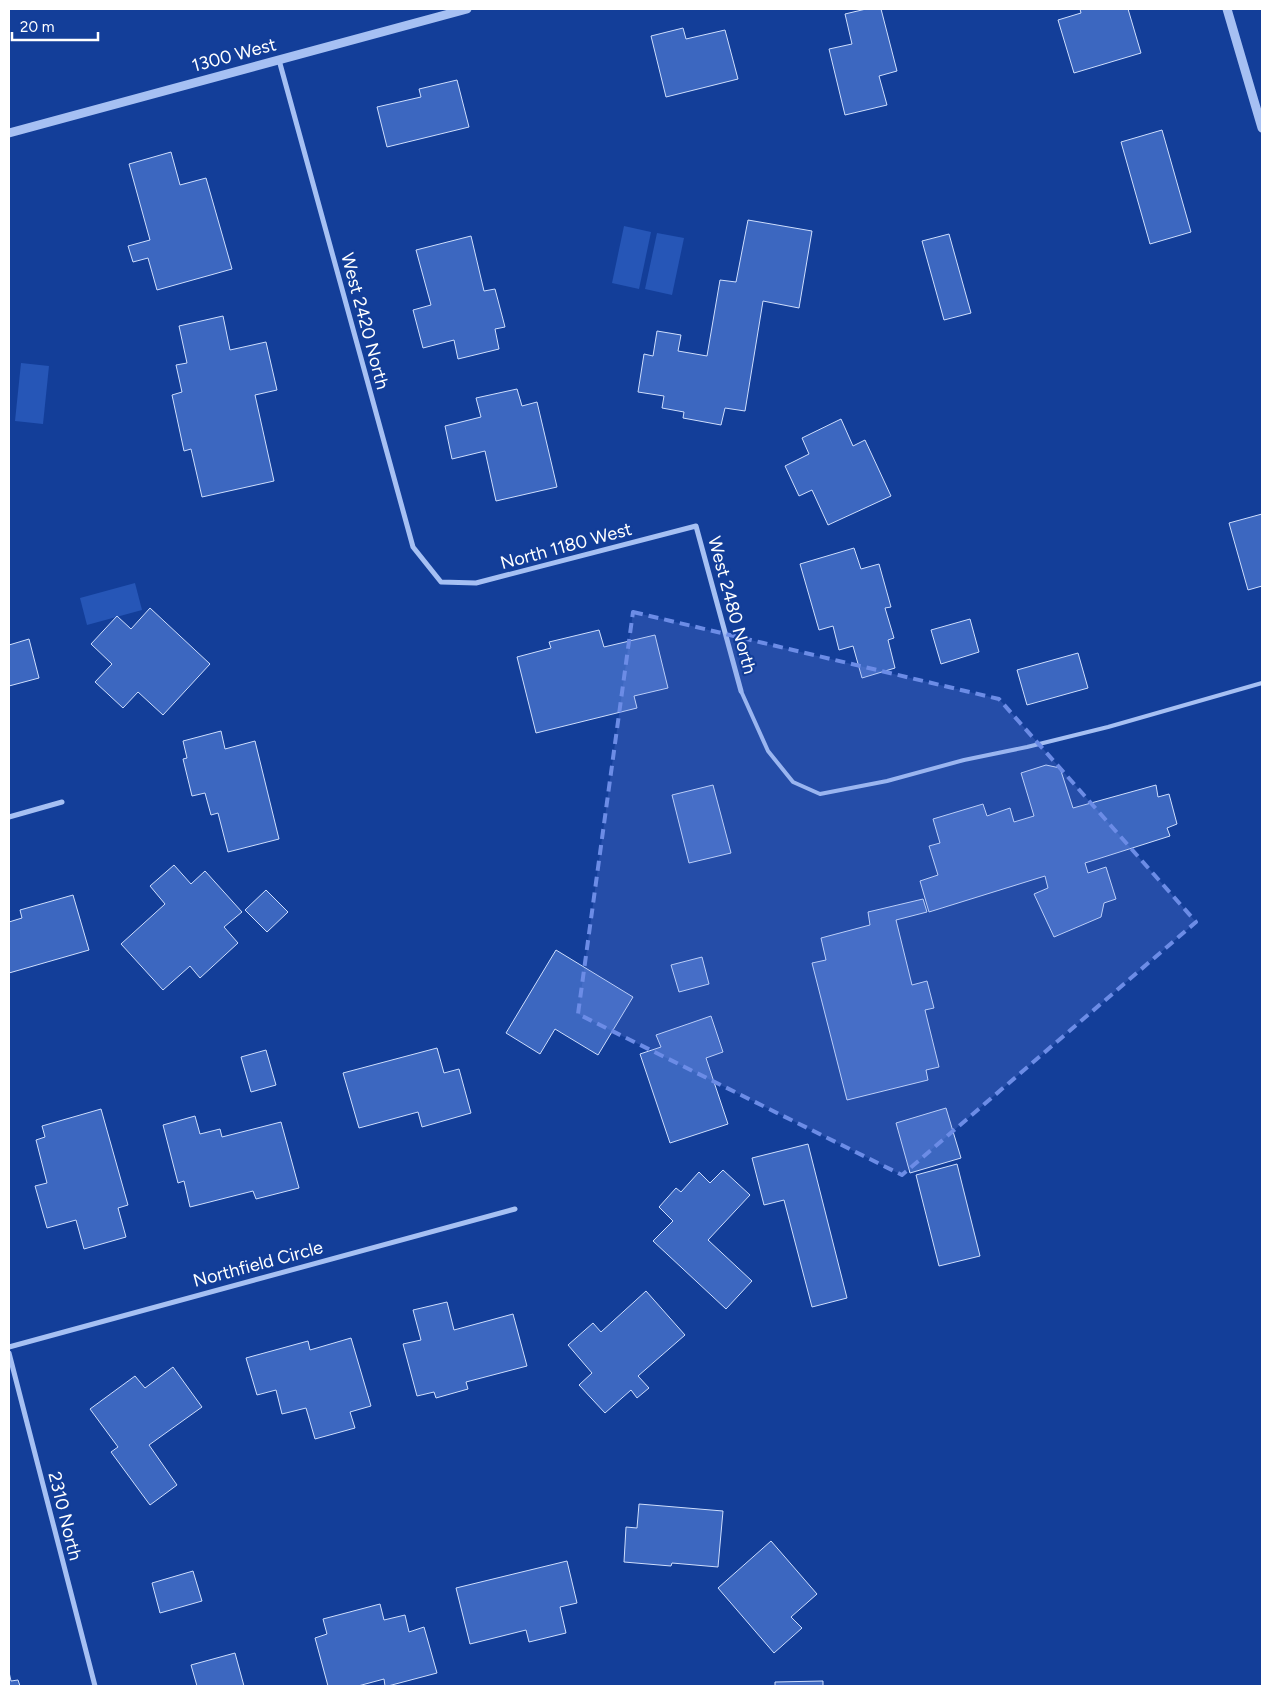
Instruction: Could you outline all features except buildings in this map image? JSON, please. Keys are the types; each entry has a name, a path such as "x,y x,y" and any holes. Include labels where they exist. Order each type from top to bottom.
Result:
{"street":[{"name":"1300 West","path":"9,133 467,9"},
{"path":"1227,9 1262,128"},
{"name":"West 2420 North","path":"279,60 413,547 442,582"},
{"name":"North 1180 West","path":"442,582 476,583 696,526"},
{"name":"West 2480 North","path":"696,526 741,691"},
{"path":"9,817 62,802"},
{"name":"Northfield Circle","path":"9,1347 515,1209"},
{"name":"2310 North","path":"9,1352 95,1686"}],"lane":[{"path":"741,691 768,751 793,782 820,794 887,781 964,760 1108,727 1262,683"}],"highlighted area":[{"path":"633,612 999,699 1196,922 902,1175 578,1014"}],"shaded area":[{"path":"624,226 651,232 639,289 612,283"},
{"path":"657,233 684,238 672,295 645,289"},
{"path":"21,363 49,366 43,424 15,421"},
{"path":"135,583 142,610 87,625 80,598"}]}
